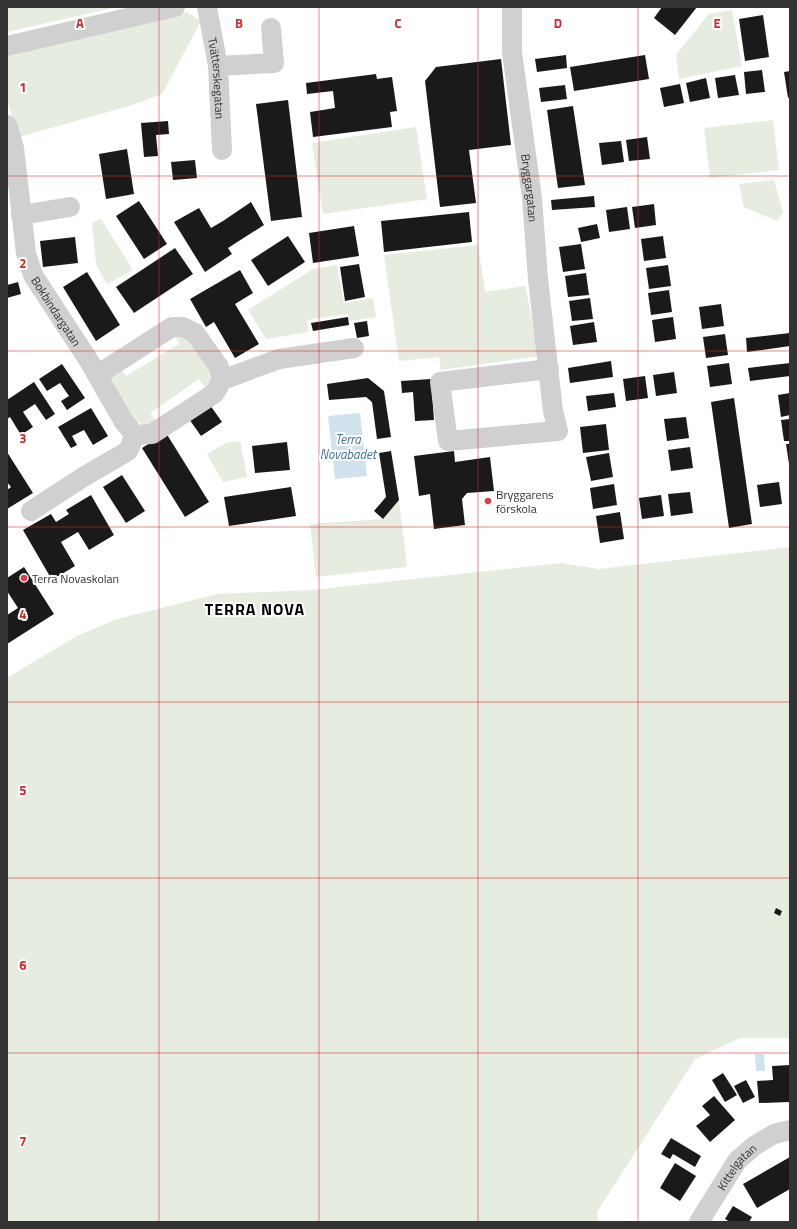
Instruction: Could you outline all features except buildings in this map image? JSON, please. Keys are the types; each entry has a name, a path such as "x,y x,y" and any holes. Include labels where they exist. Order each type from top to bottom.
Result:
{"street":[{"path":"7,46 175,7"},
{"name":"Tvätterskegatan","path":"207,7 218,66 222,150"},
{"name":"Bryggargatan","path":"512,7 512,52 532,198 538,279 549,368 553,411 558,430 448,441 440,382 549,368"},
{"path":"218,66 274,63 271,28"},
{"name":"Bokbindargatan","path":"7,125 14,148 26,253 33,274 97,375 124,422 135,435"},
{"path":"21,215 70,207"},
{"path":"31,511 85,476 128,451 135,435 152,434 215,392 222,380 220,367 195,333 183,327 172,327 97,375"},
{"path":"222,380 279,359 354,348"},
{"name":"Kittelgatan","path":"699,1222 737,1161 754,1146 774,1134 790,1130"}],"shaded area":[{"path":"7,7 117,7 7,32"},
{"path":"732,10 742,66 679,79 676,55 709,14"},
{"path":"187,12 201,21 162,94 129,106 19,137 7,100 7,54"},
{"path":"773,120 779,170 710,178 704,128"},
{"path":"416,127 427,199 323,214 312,143"},
{"path":"774,180 783,212 777,221 744,207 739,184"},
{"path":"101,219 133,270 107,284 96,264 92,223"},
{"path":"478,245 485,292 525,286 540,356 441,370 439,357 399,361 384,255"},
{"path":"337,265 344,303 373,298 376,317 349,321 348,314 307,320 309,332 266,339 248,310 313,269"},
{"path":"173,333 187,337 213,370 213,382 206,389 199,379 150,413 157,422 144,426 130,417 110,379 119,365 126,376 179,344"},
{"path":"240,441 247,477 223,482 207,454 226,443"},
{"path":"399,500 407,567 316,577 310,524 383,519"},
{"path":"790,547 790,1038 740,1038 695,1059 597,1212 598,1222 7,1222 7,678 77,636 117,619 217,594 312,590 561,563 599,569"}],"water":[{"name":"Terra Novabadet","path":"360,413 367,476 335,479 328,416"},
{"path":"755,1054 764,1054 765,1071 756,1071"}],"place":[{"name":"Bryggarens förskola","path":"488,501"},
{"name":"Terra Novaskolan","path":"24,578"}],"district":[{"name":"TERRA NOVA","path":"255,609"}]}
